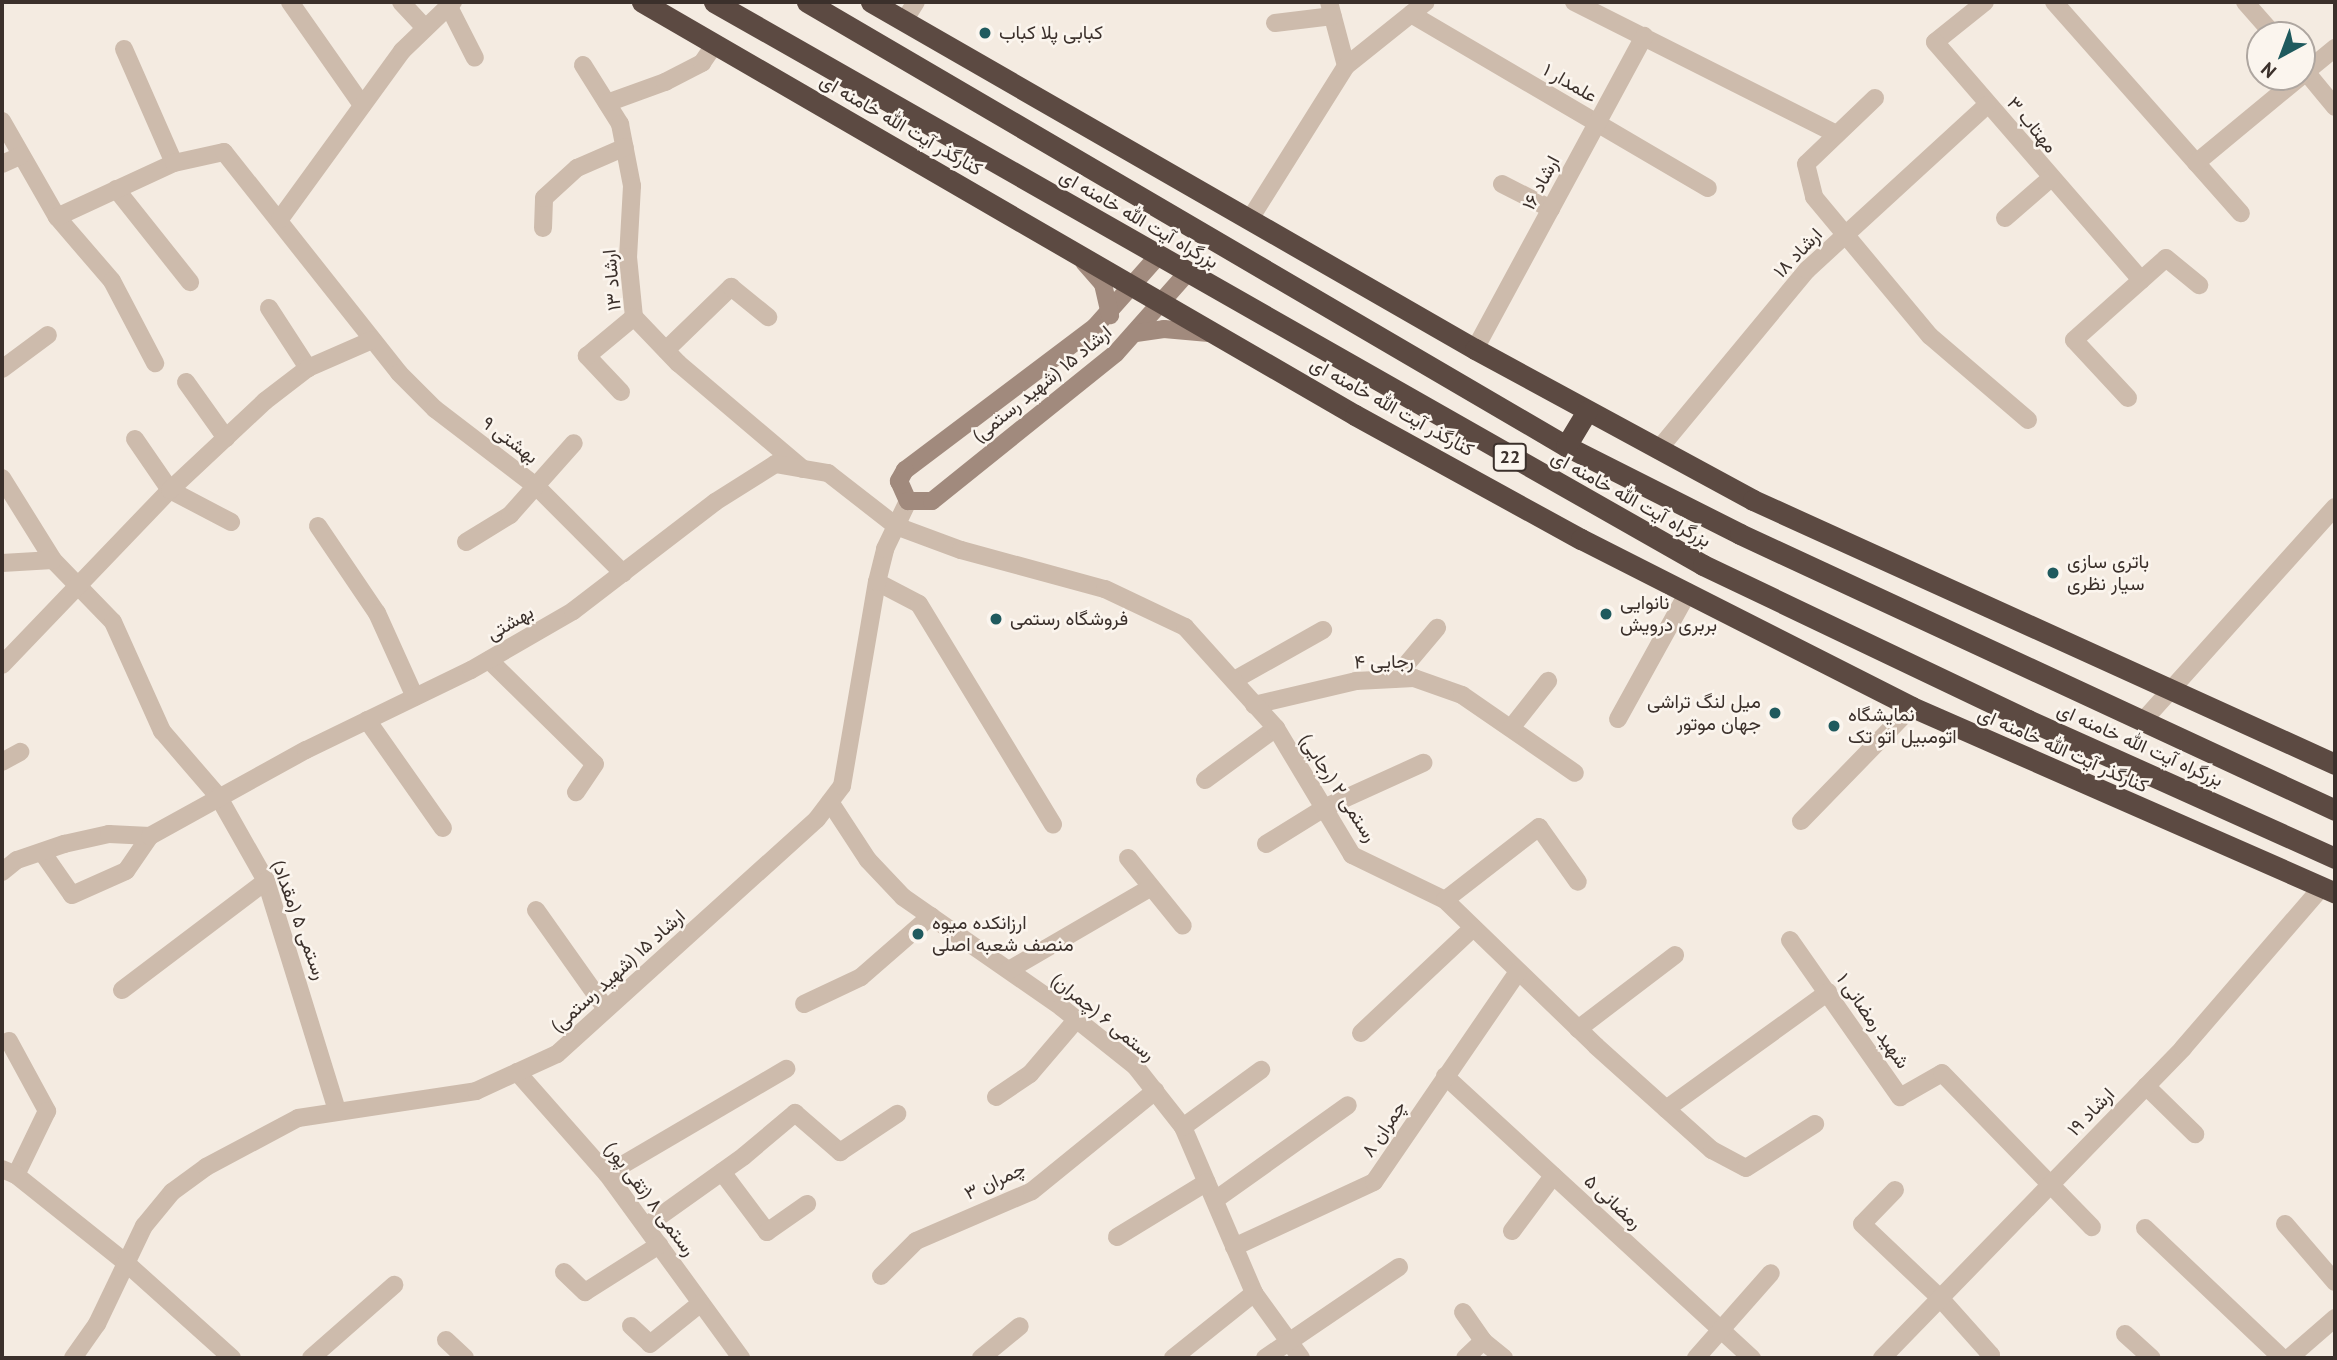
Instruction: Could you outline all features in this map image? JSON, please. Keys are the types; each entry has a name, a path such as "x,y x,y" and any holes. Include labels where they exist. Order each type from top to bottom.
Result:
{"highway":[{"name":"کنارگذر آیت الله خامنه ای","path":"642,2 1163,301 1355,415 1581,538 1912,707 2193,834 2328,890"},
{"name":"بزرگراه آیت الله خامنه ای","path":"714,2 1596,507 1807,615 2028,720 2335,858"},
{"name":"بزرگراه آیت الله خامنه ای","path":"807,2 1566,446 1740,534 2335,810"},
{"path":"871,2 1475,349 1753,500 1976,605 2173,688 2335,764"},
{"path":"954,90 969,58"},
{"path":"846,120 863,88"},
{"path":"1516,415 1533,381"},
{"path":"1566,446 1587,411"},
{"path":"1740,534 1753,500"},
{"path":"1581,538 1596,507"},
{"path":"1794,649 1807,615"},
{"path":"2017,754 2028,720"},
{"path":"2193,834 2214,802"}],"main road":[{"path":"1074,252 1103,284 1110,315"},
{"name":"ارشاد ۱۵ (شهید رستمی)","path":"1158,256 1110,315 905,470 899,481 908,501 932,501 1116,353 1187,273"},
{"path":"1095,327 1111,328 1117,334 1116,353"},
{"path":"1136,333 1164,329 1224,337"}],"street":[{"path":"290,2 362,105"},
{"path":"401,2 425,28"},
{"path":"904,21 916,2"},
{"path":"1250,219 1346,66 1426,2"},
{"path":"1574,2 1835,133"},
{"name":"مهتاب ۳","path":"1985,2 1935,42 2141,280"},
{"path":"2054,2 2241,213"},
{"path":"2245,2 2262,21"},
{"path":"280,219 402,51 451,4 475,58"},
{"path":"1275,23 1331,9 1346,66"},
{"name":"علمدار ۱","path":"1411,14 1709,188"},
{"name":"ارشاد ۱۶","path":"1475,349 1644,36"},
{"path":"607,103 665,82 702,63 715,44"},
{"path":"2316,63 2335,48"},
{"path":"57,218 174,163 124,49"},
{"name":"ارشاد ۱۳","path":"583,65 620,124 625,147 632,186 628,257 634,317 666,350 803,469"},
{"path":"2316,87 2335,107"},
{"path":"2196,163 2282,91"},
{"path":"1875,98 1835,133 1807,164 1814,197 1844,237 1930,336 2028,419"},
{"name":"ارشاد ۱۸","path":"1658,450 1807,270 1987,105"},
{"path":"2,121 57,218 112,281 155,363"},
{"path":"543,228 544,198 577,168 625,147"},
{"name":"بهشتی ۹","path":"174,163 224,152 280,219 372,340 435,409 537,487 623,573"},
{"path":"2,164 20,156"},
{"path":"2005,218 2051,178"},
{"path":"1502,184 1551,209"},
{"path":"116,189 190,282"},
{"path":"2127,398 2074,340 2166,258 2199,285"},
{"path":"666,350 731,287 768,317"},
{"path":"269,308 308,368"},
{"path":"621,392 587,356 634,317"},
{"path":"2,369 48,335"},
{"path":"2,665 170,490 226,438 308,368 372,340"},
{"path":"186,382 226,438"},
{"path":"135,439 170,490 231,522"},
{"path":"466,542 510,515 575,443"},
{"name":"بهشتی","path":"150,836 218,796 489,660 573,611 715,502 775,464 803,469"},
{"name":"رستمی ۲ (رجایی)","path":"803,469 828,472 896,526 961,550 1105,589 1185,627 1236,679 1254,705 1276,729 1326,807 1352,855 1445,900 1578,1029 1712,1150 1746,1168 1815,1124"},
{"name":"رستمی ۵ (مقداد)","path":"2,478 53,560 79,583 113,622 162,732 218,796 266,881 337,1111"},
{"name":"ارشاد ۱۵ (شهید رستمی)","path":"73,1358 97,1324 125,1262 145,1226 172,1192 206,1167 299,1118 476,1091 557,1054 817,819 842,786 853,737 877,582 896,526 908,501"},
{"path":"2142,722 2335,507"},
{"path":"318,526 377,613 415,697"},
{"path":"2,563 53,560"},
{"path":"877,582 919,604 1053,824"},
{"path":"1618,719 1688,592"},
{"path":"1394,679 1437,628"},
{"path":"1236,679 1323,630"},
{"path":"489,660 595,764 576,792"},
{"name":"رجایی ۴","path":"1254,705 1356,681 1414,678 1462,695 1575,773"},
{"path":"1511,728 1548,681"},
{"path":"1801,821 1912,707"},
{"path":"367,720 443,828"},
{"path":"1205,780 1276,729"},
{"path":"2,762 20,752"},
{"path":"1266,844 1326,807 1423,763"},
{"name":"رستمی ۶ (چمران)","path":"830,802 868,860 903,897 1009,970 1135,1066 1183,1128 1254,1293 1301,1358"},
{"path":"1445,900 1539,827 1578,881"},
{"path":"2,872 17,859 109,834 150,836"},
{"path":"42,852 72,895 126,871 150,836"},
{"path":"1128,858 1182,926"},
{"path":"122,990 266,881"},
{"path":"1009,970 1150,888"},
{"name":"ارشاد ۱۹","path":"1882,1358 2146,1086 2328,890"},
{"path":"536,909 606,1009"},
{"path":"804,1004 861,977 931,916"},
{"path":"1361,1033 1473,928"},
{"name":"شهید رمضانی ۱","path":"1790,940 1900,1097 1942,1073 2049,1186"},
{"path":"1578,1029 1675,955"},
{"name":"چمران ۸","path":"1234,1247 1374,1182 1518,972"},
{"path":"1666,1109 1828,992"},
{"path":"996,1097 1030,1074 1077,1020"},
{"path":"9,1041 47,1111 9,1172 125,1262 233,1358"},
{"path":"607,1174 786,1069"},
{"path":"1183,1128 1261,1070"},
{"name":"رستمی ۸ (تقی پور)","path":"517,1072 607,1174 741,1358"},
{"name":"رمضانی ۵","path":"1445,1076 1752,1358"},
{"path":"2146,1086 2194,1134"},
{"name":"چمران ۳","path":"881,1276 916,1241 1032,1191 1155,1091"},
{"path":"1215,1200 1348,1105"},
{"path":"646,1226 722,1172 795,1113 840,1152 897,1114"},
{"path":"722,1172 766,1232 807,1204"},
{"path":"1512,1231 1553,1176"},
{"path":"1117,1237 1207,1182"},
{"path":"2049,1186 2092,1227"},
{"path":"1895,1190 1862,1224 1940,1298 1991,1355 1988,1358"},
{"path":"2285,1224 2335,1282"},
{"path":"2145,1228 2282,1358"},
{"path":"564,1272 585,1292 659,1245"},
{"path":"1265,1358 1287,1339 1399,1267"},
{"path":"1696,1358 1771,1273"},
{"path":"312,1358 394,1284"},
{"path":"1173,1358 1254,1293"},
{"path":"631,1326 650,1345 701,1303"},
{"path":"1463,1312 1483,1341 1504,1358"},
{"path":"2289,1358 2335,1318"},
{"path":"981,1358 1020,1326"},
{"path":"2125,1334 2152,1358"},
{"path":"446,1340 465,1358"},
{"path":"1465,1358 1483,1341"}],"place":[{"name":"کبابی پلا کباب","path":"985,33"},
{"name":"باتری سازی سیار نظری","path":"2053,573"},
{"name":"نانوایی بربری درویش","path":"1606,614"},
{"name":"فروشگاه رستمی","path":"996,619"},
{"name":"میل لنگ تراشی جهان موتور","path":"1775,713"},
{"name":"نمایشگاه اتومبیل اتو تک","path":"1834,726"},
{"name":"ارزانکده میوه منصف شعبه اصلی","path":"918,934"}]}
